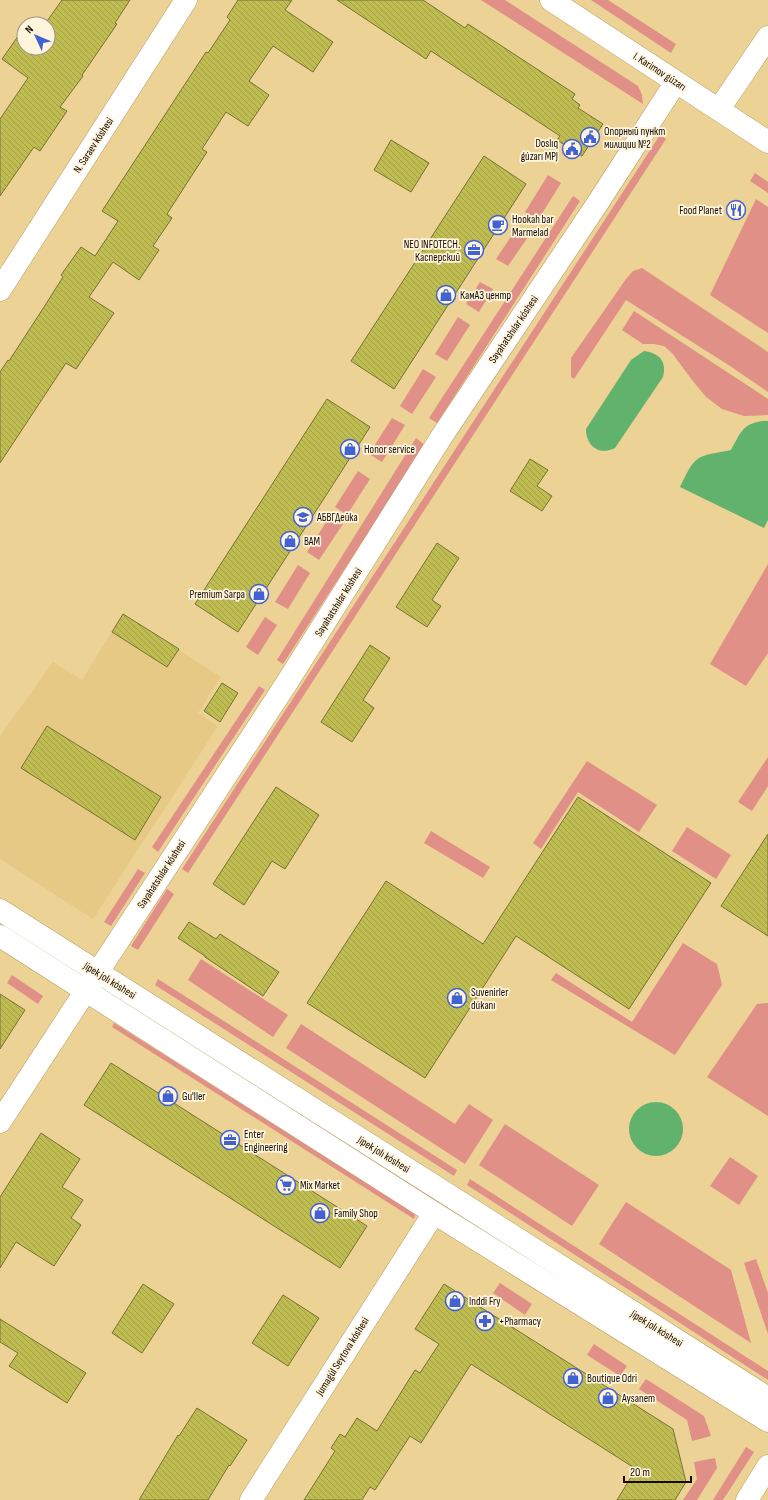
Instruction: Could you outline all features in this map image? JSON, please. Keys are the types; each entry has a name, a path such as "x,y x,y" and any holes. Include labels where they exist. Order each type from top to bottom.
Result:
{"street":[{"name":"N. Saraev kóshesi","path":"0,290 186,0"},
{"name":"I. Karimov gúzarı","path":"552,0 768,142"},
{"path":"719,109 768,36"},
{"name":"Sayahatshılar kóshesi","path":"0,1122 288,681 442,436 599,201 676,82"},
{"name":"Jipek jolı kóshesi","path":"0,910 768,1398"},
{"name":"Jipek jolı kóshesi","path":"0,936 434,1212 768,1421"},
{"name":"Jumagúl Seytova kóshesi","path":"251,1500 434,1212"},
{"path":"747,1500 768,1466"}],"shaded area":[{"path":"481,0 505,0 638,86 642,95 643,104"},
{"path":"591,0 608,0 676,44 671,53"},
{"path":"660,135 666,139 188,873 182,869"},
{"path":"755,173 768,182 768,193 750,181"},
{"path":"548,175 561,183 538,220 525,212"},
{"path":"573,196 580,201 437,423 429,418"},
{"path":"756,199 768,207 768,333 710,295"},
{"path":"516,229 528,237 508,266 496,259"},
{"path":"642,268 768,352 768,392 626,300 574,379 571,377 571,358 626,279 633,271"},
{"path":"480,282 493,289 479,312 466,304"},
{"path":"634,311 768,399 768,415 744,416 722,409 706,397 672,353 664,346 643,344 622,330"},
{"path":"458,317 470,325 447,361 435,354"},
{"path":"644,351 654,354 661,359 664,366 663,377 615,448 604,451 594,448 588,440 586,429 631,360"},
{"path":"423,369 436,377 412,414 400,406"},
{"path":"392,418 405,425 382,462 369,454"},
{"path":"768,421 768,520 764,528 680,487 690,468 698,459 710,454 731,450 739,435 746,427 755,422"},
{"path":"416,438 425,445 283,664 277,660"},
{"path":"358,471 370,479 347,515 335,507"},
{"path":"330,516 343,524 319,560 307,552"},
{"path":"768,564 768,653 746,686 710,664"},
{"path":"298,565 310,573 288,609 275,602"},
{"path":"123,614 221,677 198,713 218,726 93,919 0,859 0,736 53,662 82,680"},
{"path":"265,617 277,625 258,655 246,647"},
{"path":"259,686 265,690 158,852 152,847"},
{"path":"768,757 768,786 752,811 738,802"},
{"path":"587,761 657,805 639,832 578,792 541,849 533,843"},
{"path":"687,827 731,855 716,879 672,851"},
{"path":"431,831 490,867 483,878 424,843"},
{"path":"138,869 145,873 111,926 104,922"},
{"path":"167,889 174,894 138,950 131,946"},
{"path":"683,943 717,964 722,985 675,1055 551,980 556,973 632,1022"},
{"path":"201,959 288,1015 273,1037 188,980"},
{"path":"12,975 43,996 38,1004 7,983"},
{"path":"158,979 457,1170 454,1176 155,985"},
{"path":"768,1003 768,1116 707,1077 757,1004"},
{"path":"114,1023 409,1210 415,1215 414,1219 112,1027"},
{"path":"301,1024 455,1124 469,1104 493,1120 465,1164 286,1048"},
{"path":"651,1102 661,1102 671,1106 679,1114 683,1124 683,1134 679,1144 671,1152 661,1156 651,1156 641,1152 633,1144 629,1134 629,1124 633,1114 641,1106"},
{"path":"505,1124 599,1185 572,1226 479,1165"},
{"path":"730,1157 758,1176 739,1205 710,1186"},
{"path":"470,1179 768,1371 768,1380 467,1185"},
{"path":"626,1202 731,1270 751,1343 599,1244"},
{"path":"756,1259 768,1293 768,1334 744,1263"},
{"path":"500,1283 532,1304 525,1315 493,1293"},
{"path":"594,1344 627,1366 620,1376 587,1355"},
{"path":"646,1379 704,1416 711,1436 692,1441 687,1420 639,1389"},
{"path":"746,1447 754,1452 723,1500 713,1500"},
{"path":"715,1458 717,1468 697,1500 683,1500 697,1479 694,1462"}],"building":[{"path":"62,0 130,0 115,23 117,24 82,75 83,76 60,107 67,111 40,151 34,147 0,196 0,119 28,78 2,59 16,39 16,56 56,56 56,16 51,16"},
{"path":"238,0 292,0 285,10 333,42 313,72 273,46 249,81 269,95 248,126 226,112 202,149 207,152 167,214 172,218 153,246 159,250 139,280 113,262 89,297 114,313 76,369 66,363 0,463 0,372 8,360 9,361 44,307 63,277 61,275 81,247 95,256 118,221 102,211 206,52 208,53 230,20 227,17"},
{"path":"337,0 423,0 465,28 468,24 575,94 572,99 580,105 578,108 603,124 582,156 557,140 560,136 431,51 426,59"},
{"path":"391,140 429,163 411,192 374,170"},
{"path":"484,156 526,184 394,389 351,361"},
{"path":"327,399 370,427 238,632 195,604"},
{"path":"530,459 548,470 537,486 552,496 542,511 510,491"},
{"path":"437,543 459,558 432,600 441,606 427,627 396,607"},
{"path":"123,614 179,649 167,667 112,632"},
{"path":"370,645 390,658 363,700 374,708 352,742 321,722"},
{"path":"222,683 238,693 220,722 204,711"},
{"path":"47,726 161,797 135,840 21,768"},
{"path":"276,787 319,815 285,869 272,861 244,905 213,884"},
{"path":"578,797 711,883 629,1009 516,936 425,1078 307,1003 386,881 483,944"},
{"path":"768,834 768,936 721,906"},
{"path":"189,922 216,939 220,934 279,972 263,996 178,938"},
{"path":"0,994 25,1010 0,1049"},
{"path":"111,1063 367,1226 340,1268 84,1105"},
{"path":"41,1133 80,1159 62,1187 83,1200 71,1218 81,1225 54,1266 16,1242 0,1268 0,1197"},
{"path":"143,1284 174,1304 142,1353 112,1333"},
{"path":"444,1284 673,1429 686,1482 675,1500 617,1500 636,1469 471,1364 421,1443 410,1436 375,1490 370,1487 362,1500 304,1500 335,1451 331,1448 340,1434 345,1437 357,1418 377,1431 415,1370 420,1373 439,1344 415,1329"},
{"path":"283,1295 319,1318 288,1366 252,1343"},
{"path":"0,1319 86,1373 67,1403 9,1366 18,1353 0,1342"},
{"path":"197,1408 247,1440 230,1466 229,1465 208,1500 139,1500 178,1435 179,1436"}],"place":[{"name":"Опорный пункт милиции №2","path":"590,137"},
{"name":"Doslıq gúzarı MPJ","path":"572,149"},
{"name":"Food Planet","path":"736,210"},
{"name":"Hookah bar Marmelad","path":"498,225"},
{"name":"NEO INFOTECH. Касперский","path":"474,250"},
{"name":"КамАЗ центр","path":"446,295"},
{"name":"Honor service","path":"350,449"},
{"name":"АБВГДейка","path":"303,517"},
{"name":"BAM","path":"290,541"},
{"name":"Premium Sarpa","path":"259,594"},
{"name":"Suvenirler dúkanı","path":"457,998"},
{"name":"Gu'ller","path":"168,1096"},
{"name":"Enter Engineering","path":"230,1140"},
{"name":"Mix Market","path":"286,1185"},
{"name":"Family Shop","path":"320,1213"},
{"name":"Inddi Fry","path":"455,1301"},
{"name":"+Pharmacy","path":"485,1321"},
{"name":"Boutique Odri","path":"573,1378"},
{"name":"Aysanem","path":"608,1398"}]}
